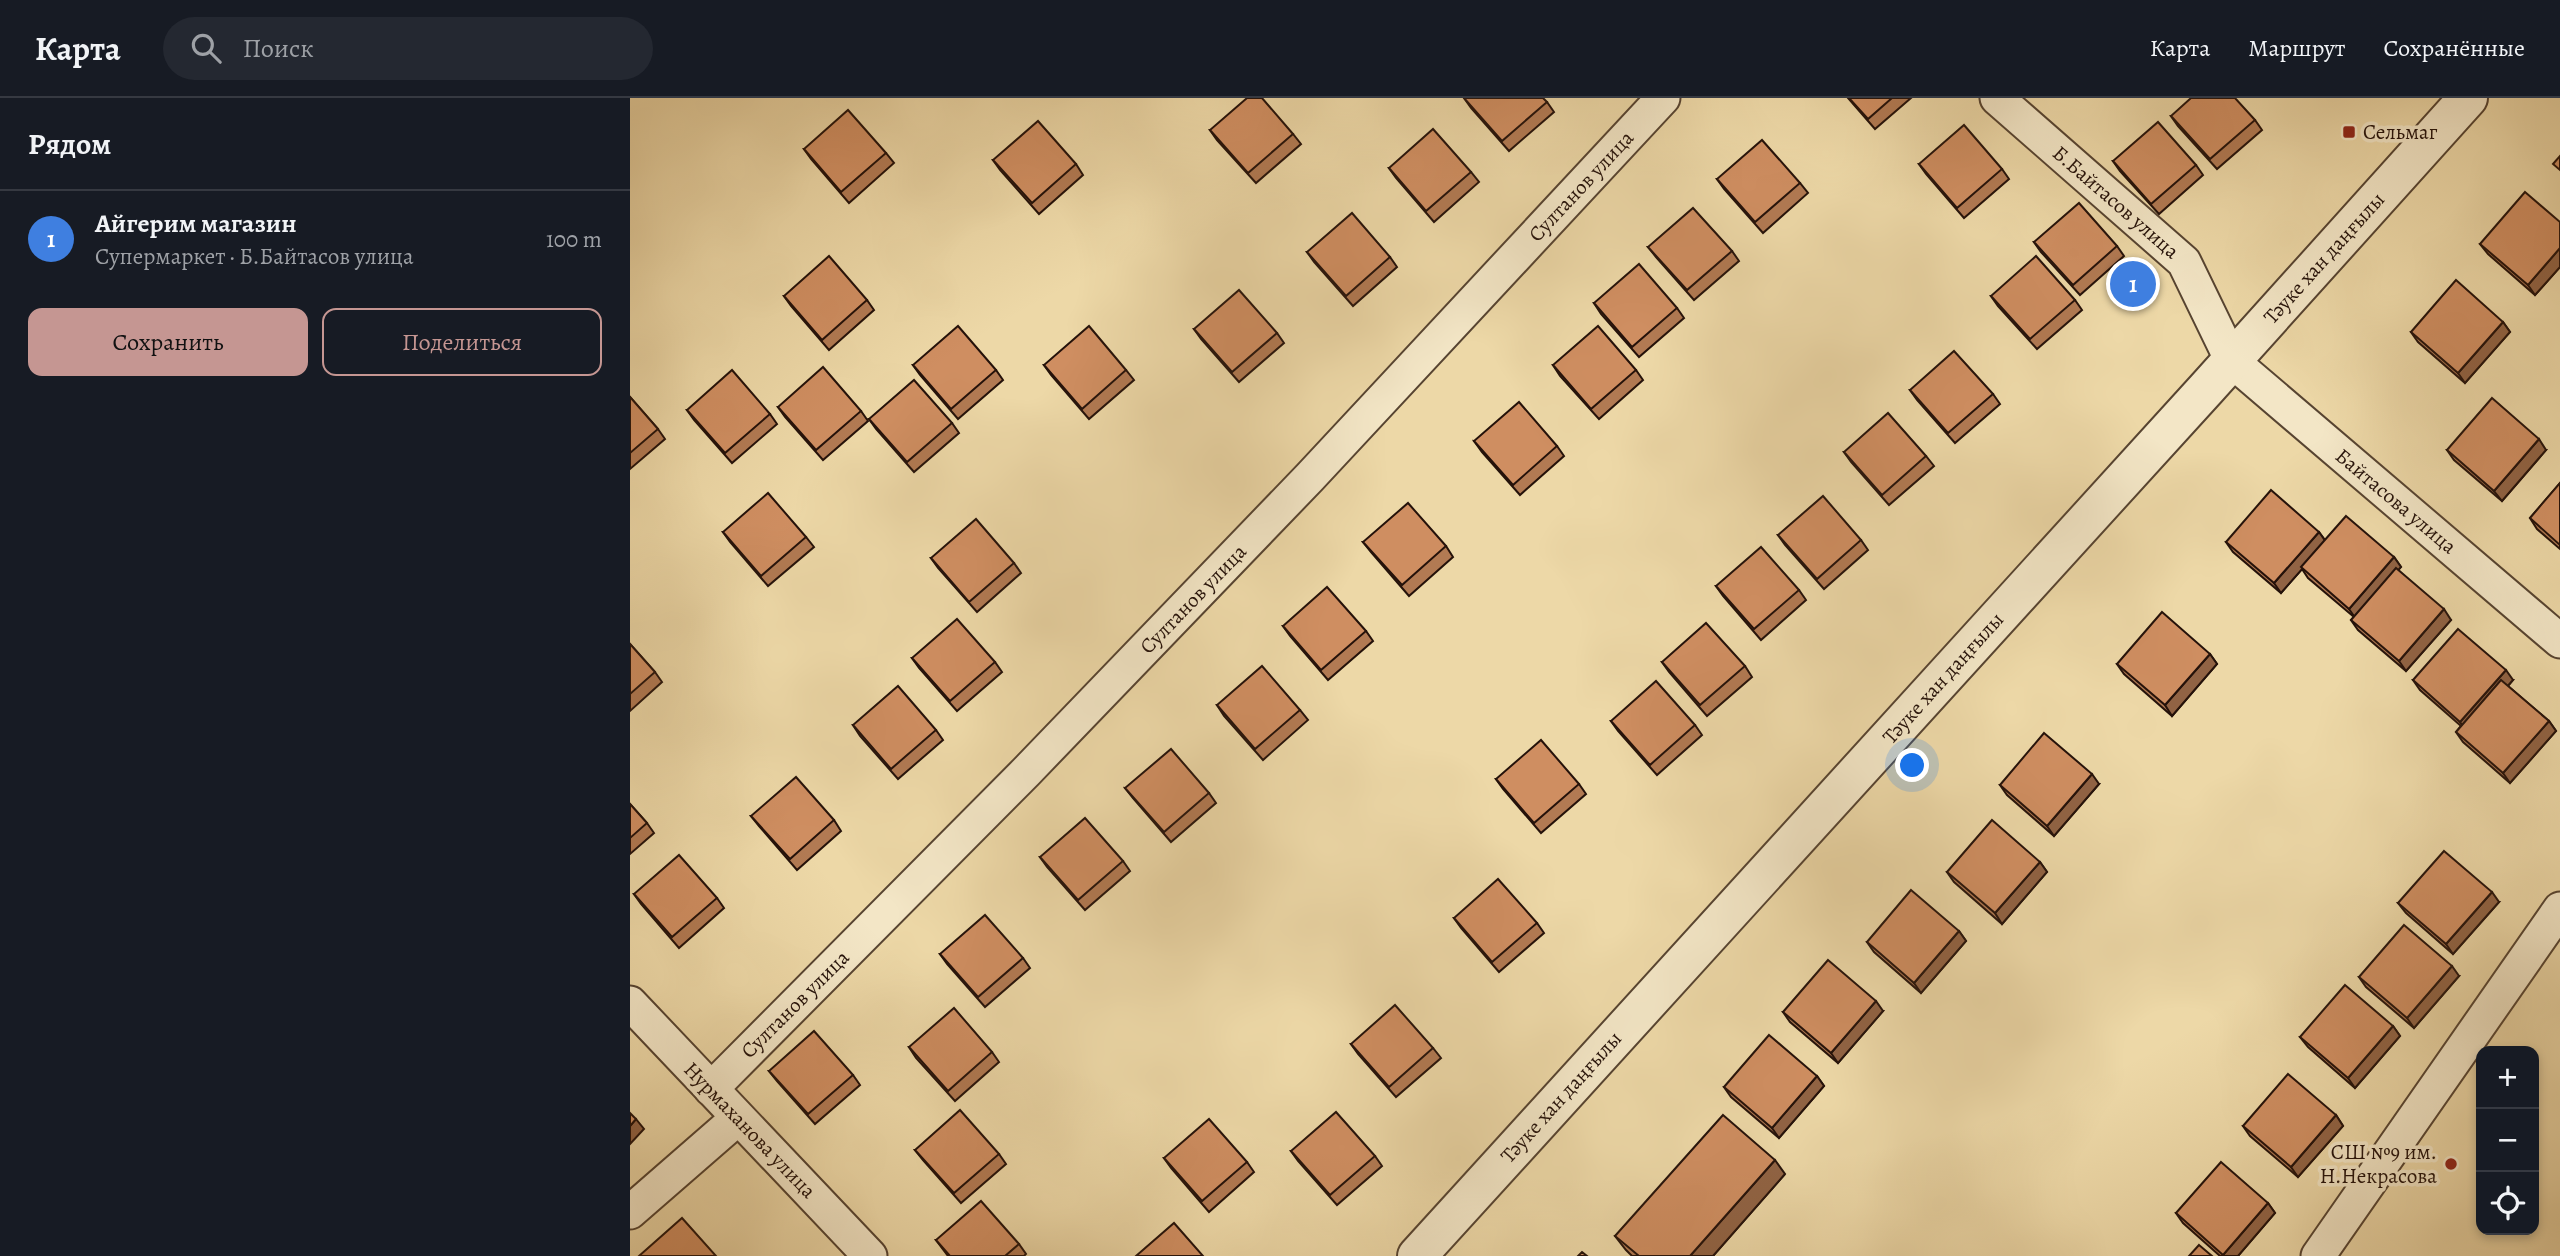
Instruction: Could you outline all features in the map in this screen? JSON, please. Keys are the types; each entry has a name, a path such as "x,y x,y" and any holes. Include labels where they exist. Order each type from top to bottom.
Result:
{"street":[{"name":"Султанов улица","path":"710,1089 1026,772 1302,486 1663,98"},
{"name":"Б.Байтасов улица","path":"1997,98 2184,262 2232,361"},
{"name":"Тәуке хан даңғылы","path":"1417,1256 2468,98"},
{"name":"Байтасова улица","path":"2232,361 2560,641"},
{"path":"2318,1256 2560,909"},
{"name":"Нурмаханова улица","path":"630,1003 870,1256"},
{"path":"630,1212 738,1118"}],"building":[{"path":"1247,98 1262,98 1293,134 1248,173 1210,130"},
{"path":"1464,98 1543,98 1547,102 1502,141"},
{"path":"1849,98 1892,98 1868,119"},
{"path":"2191,98 2235,98 2255,120 2210,159 2171,116"},
{"path":"848,110 886,153 841,192 804,149"},
{"path":"1038,121 1076,164 1032,203 993,160"},
{"path":"2158,122 2196,165 2151,204 2113,161"},
{"path":"1964,125 2002,169 1957,208 1919,164"},
{"path":"1433,129 1471,172 1426,211 1389,168"},
{"path":"1762,140 1800,183 1755,222 1717,179"},
{"path":"2560,156 2560,170 2553,164"},
{"path":"2525,192 2560,222 2560,248 2528,285 2480,244"},
{"path":"2079,203 2117,246 2073,285 2034,242"},
{"path":"1693,208 1732,251 1687,290 1648,247"},
{"path":"1352,213 1390,257 1346,296 1307,252"},
{"path":"829,256 867,300 822,340 784,296"},
{"path":"2036,256 2075,300 2030,339 1991,296"},
{"path":"1639,264 1677,308 1632,347 1594,303"},
{"path":"2456,280 2503,322 2458,373 2411,332"},
{"path":"1239,290 1277,333 1232,372 1194,329"},
{"path":"958,326 996,370 951,409 913,365"},
{"path":"1089,326 1126,370 1082,409 1044,365"},
{"path":"1598,326 1636,370 1591,409 1553,365"},
{"path":"1954,351 1993,394 1948,433 1910,390"},
{"path":"823,367 861,411 816,450 778,407"},
{"path":"732,370 770,414 725,453 687,410"},
{"path":"914,380 952,423 907,462 869,419"},
{"path":"630,397 658,429 630,453"},
{"path":"2492,398 2539,439 2494,491 2447,450"},
{"path":"1519,402 1557,446 1513,485 1474,441"},
{"path":"1888,413 1926,456 1882,495 1844,452"},
{"path":"2560,483 2560,545 2530,518"},
{"path":"2271,490 2319,532 2274,583 2226,542"},
{"path":"768,493 806,537 761,576 723,532"},
{"path":"1823,496 1861,540 1817,579 1778,535"},
{"path":"1408,503 1446,546 1402,585 1363,542"},
{"path":"2346,516 2394,557 2349,609 2301,567"},
{"path":"976,519 1014,563 969,602 931,558"},
{"path":"1761,547 1799,590 1754,629 1716,586"},
{"path":"2396,568 2444,609 2399,661 2351,620"},
{"path":"1327,587 1366,631 1321,670 1283,626"},
{"path":"2162,612 2210,654 2165,705 2117,664"},
{"path":"957,619 995,662 950,701 912,658"},
{"path":"1706,623 1745,666 1700,705 1662,662"},
{"path":"2458,629 2506,670 2460,722 2413,680"},
{"path":"630,644 655,672 630,694"},
{"path":"1262,666 1300,710 1255,749 1217,705"},
{"path":"2501,680 2549,721 2503,773 2456,732"},
{"path":"1656,681 1695,725 1650,765 1611,721"},
{"path":"898,686 936,730 891,769 853,725"},
{"path":"2044,733 2092,774 2047,826 2000,785"},
{"path":"1541,740 1579,784 1534,823 1496,779"},
{"path":"1171,749 1209,793 1164,832 1125,788"},
{"path":"796,777 834,820 790,859 751,816"},
{"path":"630,804 647,823 630,838"},
{"path":"1085,818 1123,861 1078,900 1040,857"},
{"path":"1992,820 2040,862 1995,913 1947,872"},
{"path":"2444,851 2492,892 2446,944 2398,903"},
{"path":"679,855 717,898 672,937 634,894"},
{"path":"1498,879 1537,923 1492,962 1454,918"},
{"path":"1911,890 1959,931 1914,983 1867,942"},
{"path":"985,915 1023,958 978,997 940,954"},
{"path":"2404,925 2452,966 2407,1018 2359,977"},
{"path":"1828,960 1876,1001 1831,1053 1783,1012"},
{"path":"2345,985 2393,1026 2348,1078 2300,1037"},
{"path":"1395,1005 1433,1048 1389,1087 1351,1044"},
{"path":"954,1008 992,1052 948,1091 909,1047"},
{"path":"814,1031 853,1075 808,1114 769,1071"},
{"path":"1769,1035 1817,1076 1772,1128 1724,1087"},
{"path":"2288,1074 2336,1115 2291,1167 2243,1126"},
{"path":"960,1110 999,1154 954,1193 915,1150"},
{"path":"1336,1112 1375,1156 1330,1195 1291,1151"},
{"path":"630,1113 636,1119 630,1126"},
{"path":"1723,1115 1775,1160 1690,1256 1639,1256 1615,1236"},
{"path":"1209,1119 1247,1162 1202,1201 1164,1158"},
{"path":"2221,1162 2268,1203 2223,1255 2176,1213"},
{"path":"981,1201 1019,1244 1005,1256 950,1256 936,1240"},
{"path":"682,1218 716,1256 639,1256"},
{"path":"1174,1223 1203,1256 1136,1256"},
{"path":"2199,1245 2212,1256 2189,1256"}],"place":[{"name":"Сельмаг","path":"2349,132"},
{"name":"Айгерим магазин","path":"2133,284"},
{"name":"СШ №9 им. Н.Некрасова","path":"2451,1164"}]}
